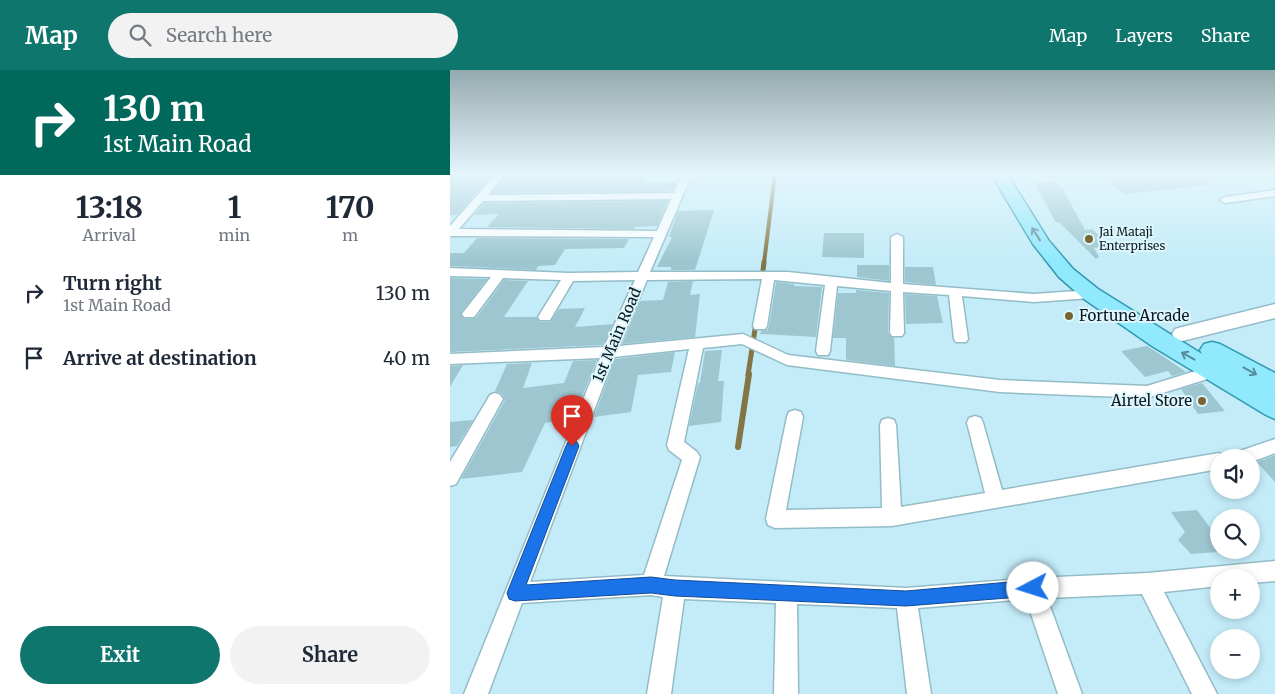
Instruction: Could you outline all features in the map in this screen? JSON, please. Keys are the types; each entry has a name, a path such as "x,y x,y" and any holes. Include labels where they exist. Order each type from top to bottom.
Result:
{"main road":[{"path":"1017,203 1042,244 1066,273 1091,294 1160,340 1216,371 1275,408"},
{"path":"1036,203 1060,244 1087,273 1182,334 1275,385"}],"street":[{"path":"450,232 475,203"},
{"name":"1st Main Road","path":"476,694 610,352 662,234 673,203"},
{"path":"450,232 662,234"},
{"path":"897,237 897,333"},
{"path":"450,272 569,277 643,275 769,276 1034,298 1091,294"},
{"path":"469,314 501,273"},
{"path":"760,326 769,276"},
{"path":"545,317 569,277"},
{"path":"823,351 831,282"},
{"path":"955,292 961,339"},
{"path":"1182,334 1275,311"},
{"path":"450,359 610,352 743,339 752,342 773,355 788,360 1000,386 1148,392 1216,371"},
{"path":"651,585 691,457 675,445 696,344"},
{"path":"450,478 495,399"},
{"path":"796,417 775,519 892,517 1210,463"},
{"path":"975,423 996,500"},
{"path":"888,425 892,517"},
{"path":"1260,451 1275,446"},
{"path":"515,593 651,585 675,588 906,598 1033,588 1148,583 1275,572"},
{"path":"1148,583 1206,694"},
{"path":"658,694 675,588"},
{"path":"1033,588 1070,694"},
{"path":"786,694 787,592"},
{"path":"906,598 919,694"}],"building":[{"path":"450,203 467,203 457,215 450,215"},
{"path":"484,203 667,203 657,226 635,227 634,229 487,227 499,214 474,215"},
{"path":"1046,203 1071,203 1085,230 1092,229 1109,245 1094,248 1099,257 1096,259 1059,222 1056,223"},
{"path":"714,210 695,270 671,270 671,267 657,267 672,237 669,237 678,211"},
{"path":"824,233 864,233 864,258 822,257"},
{"path":"477,238 629,239 624,248 565,249 555,265 538,266 536,270 450,266 450,253 464,253"},
{"path":"857,265 889,265 889,281 857,277"},
{"path":"905,267 933,267 936,285 905,282"},
{"path":"450,278 487,279 461,313 464,319 476,318 504,280 528,281 504,317 536,317 540,322 550,322 559,309 585,308 575,327 613,324 603,345 450,352"},
{"path":"693,281 690,295 700,294 695,337 622,344 640,301 663,300 668,282"},
{"path":"776,282 794,284 794,286 822,287 816,337 760,334 761,331 767,330 769,326"},
{"path":"856,290 889,293 888,333 894,338 895,366 846,360 846,338 833,338 838,293 856,293"},
{"path":"905,294 937,296 943,323 906,324"},
{"path":"1147,346 1186,372 1172,376 1168,371 1145,377 1121,351"},
{"path":"722,350 718,381 724,381 721,422 689,426 698,383 700,383 705,351"},
{"path":"675,352 671,372 638,375 631,412 594,417 615,359"},
{"path":"597,360 577,409 566,410 562,421 545,423 522,472 461,479 505,400 502,394 495,391 507,364 532,363 523,388 564,383 573,361"},
{"path":"463,365 450,387 450,366"},
{"name":"Airtel Store","path":"1202,383 1225,411 1198,414 1181,389"},
{"path":"473,420 457,446 450,447 450,422"},
{"path":"1275,455 1275,482 1260,465 1260,461"},
{"path":"1197,510 1210,528 1210,553 1191,554 1178,540 1185,532 1171,512"}],"waterway":[{"path":"764,263 771,203"},
{"path":"762,279 764,262"},
{"path":"748,375 756,323"},
{"path":"738,447 749,374"}],"place":[{"name":"Jai Mataji Enterprises","path":"1089,239"},
{"name":"Fortune Arcade","path":"1069,316"},
{"name":"Airtel Store","path":"1202,401"}],"route":[{"path":"572,446 515,593 651,585 675,588 906,598 1033,588"}]}
